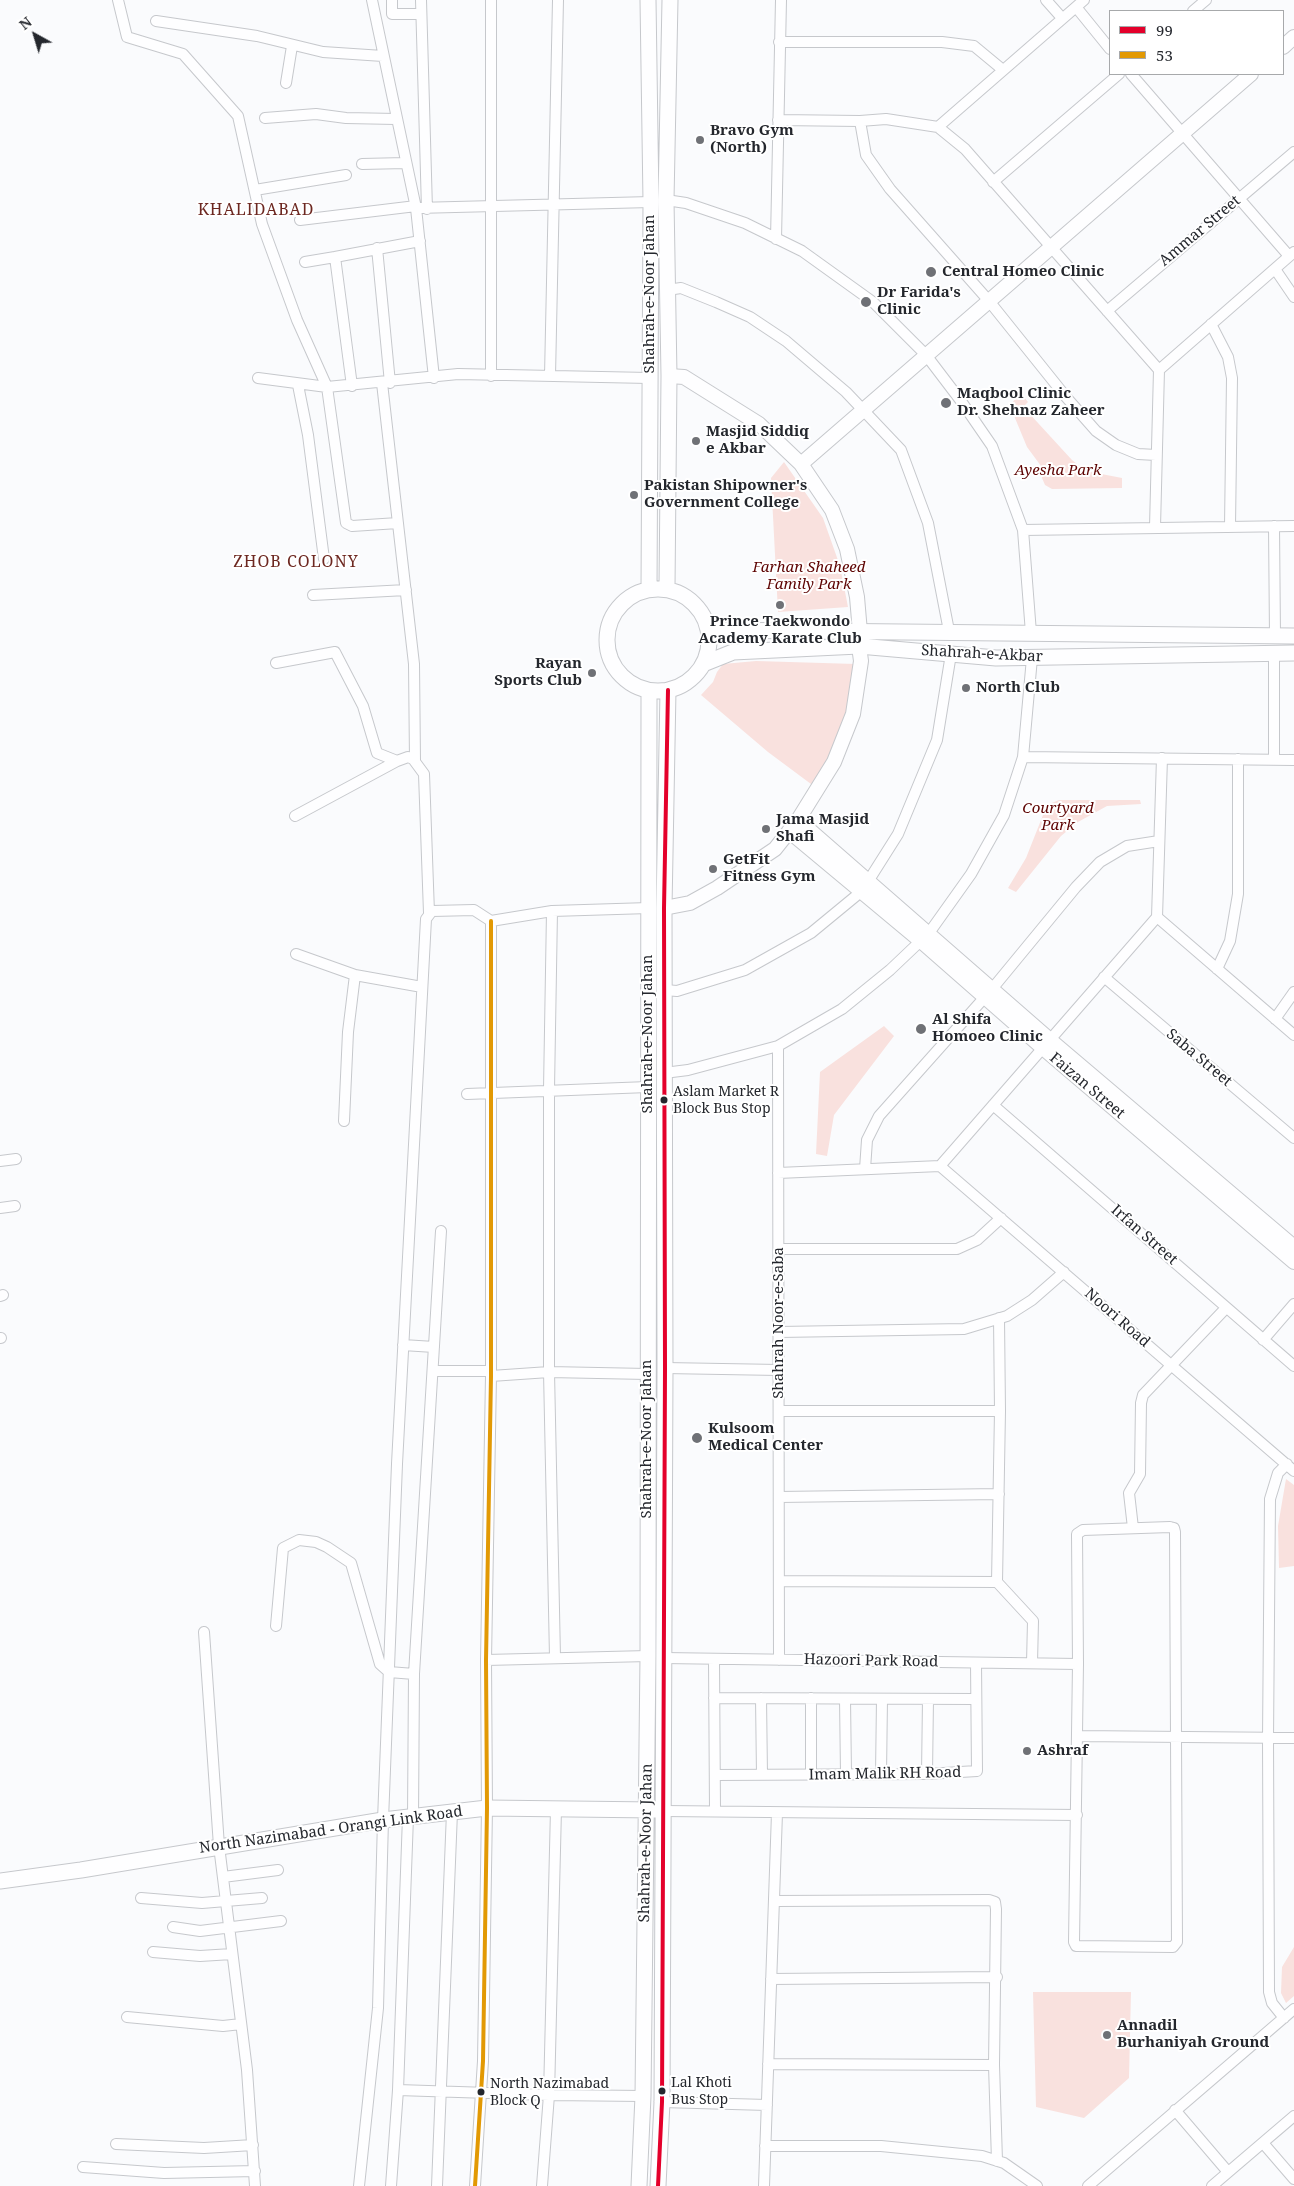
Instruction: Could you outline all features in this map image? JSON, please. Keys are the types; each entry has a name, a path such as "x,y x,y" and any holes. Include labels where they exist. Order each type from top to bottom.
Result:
{"main road":[{"name":"Shahrah-e-Noor Jahan","path":"648,0 651,202 649,588"},
{"name":"Shahrah-e-Noor Jahan","path":"667,588 668,376 666,200 670,0"},
{"path":"649,588 667,588 678,591 697,605 703,614 710,638 708,652 703,664 692,678 668,690 648,691 631,685 616,670 608,651 606,637 612,617 624,600 649,588"},
{"name":"Shahrah-e-Akbar","path":"708,630 859,639 952,654 996,658 1294,653"},
{"name":"Shahrah-e-Akbar","path":"703,664 733,652 949,632 1294,636"},
{"name":"Shahrah-e-Noor Jahan","path":"639,2183 643,2096 647,1810 648,1087 668,690"},
{"name":"Shahrah-e-Noor Jahan","path":"648,691 657,908 664,990 666,1120 662,2102 658,2184"},
{"path":"648,1121 666,1120"},
{"path":"647,1526 665,1526"},
{"name":"North Nazimabad - Orangi Link Road","path":"0,1882 382,1820 487,1808 664,1810"},
{"path":"639,2183 658,2184"}],"street":[{"path":"118,0 127,37 130,40 175,50 183,54 235,110 266,233 298,320 327,387 346,523 352,526 398,523"},
{"path":"372,0 405,163 416,207 434,378"},
{"path":"392,0 392,14"},
{"path":"421,0 427,209"},
{"path":"491,0 491,376"},
{"path":"550,376 558,0"},
{"path":"776,239 781,0"},
{"path":"1046,0 1062,18"},
{"path":"1194,10 1206,0"},
{"path":"938,127 1080,3 1109,47"},
{"path":"374,15 420,14"},
{"path":"156,21 257,36 323,52 383,56"},
{"path":"1284,46 1294,37"},
{"path":"779,42 862,40 950,43 974,46 1003,70"},
{"path":"286,83 292,46"},
{"path":"993,182 1118,75"},
{"path":"1132,75 1239,199 1292,254 1159,370"},
{"path":"800,464 1250,75"},
{"path":"265,118 316,114 346,118 396,119"},
{"path":"778,120 860,121 886,119 938,127 964,149 1159,370 1155,527"},
{"path":"860,121 866,154 890,189 989,301 1066,397 1096,431 1116,445 1138,454 1156,455"},
{"name":"Ammar Street","path":"1106,311 1294,152"},
{"path":"362,164 405,163"},
{"path":"255,190 346,175"},
{"path":"666,200 686,203 719,214 802,251 873,302 926,355 962,401 992,446 1023,530 1031,633"},
{"path":"300,220 416,207 427,209 651,202"},
{"path":"305,262 420,241"},
{"path":"377,248 398,523 414,664 415,761"},
{"path":"335,257 334,268 352,386"},
{"path":"1275,269 1294,296"},
{"path":"667,290 681,288 750,317 817,366 864,410 901,450 928,522 949,632"},
{"path":"1211,324 1228,357 1232,378 1230,526"},
{"path":"258,378 298,385 327,387 386,383 458,374 649,378"},
{"path":"429,913 474,910 491,921 552,911 657,908 690,903 717,888 775,849 834,762 853,714 860,661 857,597 847,549 832,510 800,464 759,424 684,376 668,376"},
{"path":"298,385 308,435 324,559"},
{"path":"1274,526 1275,636"},
{"path":"1023,530 1294,526"},
{"path":"312,595 406,590"},
{"path":"276,663 335,652 363,706 377,752 397,761"},
{"path":"1274,653 1274,760"},
{"path":"664,990 677,991 745,970 811,933 865,886 898,834 937,740 952,654"},
{"path":"664,1073 688,1070 778,1046 842,1009 890,970 925,937 972,874 1004,815 1023,757 1032,658"},
{"path":"295,816 397,761 408,757 415,761 424,774 429,913 426,919 403,1345 382,1820 378,2008 359,2186"},
{"path":"1023,757 1294,760"},
{"path":"778,1173 940,1166 1156,917 1162,758"},
{"path":"1217,969 1230,941 1238,894 1238,759"},
{"name":"Faizan Street","path":"793,825 925,937 1294,1262"},
{"path":"864,1170 867,1140 878,1116 989,993 1076,887 1100,862 1127,846 1159,841"},
{"path":"552,911 549,1089 549,1372 555,1657"},
{"path":"1156,917 1294,1035"},
{"path":"475,2186 481,2092 487,1808 486,1660 491,1374 491,921"},
{"path":"296,954 355,975 422,987"},
{"path":"344,1121 348,1032 355,975"},
{"name":"Saba Street","path":"1104,977 1294,1138"},
{"path":"1275,1019 1294,992"},
{"name":"Faizan Street","path":"1046,1044 1294,1247"},
{"name":"Shahrah Noor-e-Saba","path":"778,1046 779,1660"},
{"path":"467,1094 549,1089 648,1087"},
{"name":"Irfan Street","path":"993,1105 1294,1366"},
{"path":"0,1161 16,1159"},
{"name":"Noori Road","path":"940,1166 1290,1468"},
{"path":"0,1208 15,1206"},
{"path":"779,1249 957,1249 977,1240 1001,1218"},
{"path":"391,2186 398,2090 411,1817 414,1674 441,1231"},
{"path":"779,1332 964,1329 999,1318 1032,1300 1064,1272"},
{"path":"1263,1340 1294,1304"},
{"path":"1133,1528 1129,1493 1140,1474 1141,1403 1143,1395 1226,1308"},
{"path":"999,1318 1000,1411 997,1582 1033,1621 1032,1663"},
{"path":"403,1345 434,1347"},
{"path":"665,1368 779,1370"},
{"path":"433,1371 491,1374 549,1372 647,1374"},
{"path":"779,1411 1000,1411"},
{"path":"1284,2018 1272,2003 1269,1992 1268,1739 1270,1499 1278,1473 1290,1468"},
{"path":"779,1497 999,1494"},
{"path":"1174,1528 1176,1946 1076,1946 1074,1942 1078,1664 1077,1534 1083,1530 1174,1528"},
{"path":"276,1626 283,1548 299,1540 327,1547 351,1564 377,1658 389,1672 414,1674"},
{"path":"780,1581 997,1582"},
{"path":"204,1632 219,1846 241,2024 253,2145 255,2186"},
{"path":"486,1660 648,1656"},
{"name":"Hazoori Park Road","path":"664,1658 1078,1664"},
{"path":"714,1660 715,1810"},
{"name":"Imam Malik RH Road","path":"715,1775 928,1774 977,1771 976,1662"},
{"path":"714,1698 975,1699"},
{"path":"761,1698 762,1775"},
{"path":"811,1698 811,1774"},
{"path":"845,1698 846,1774"},
{"path":"881,1774 882,1699"},
{"path":"928,1699 928,1774"},
{"path":"1078,1736 1294,1738"},
{"path":"542,2186 549,2095 556,1809"},
{"path":"664,1810 777,1813 1077,1815"},
{"path":"437,2186 452,1812"},
{"path":"764,2186 777,1813"},
{"path":"223,1876 278,1870"},
{"path":"141,1898 202,1903 262,1898"},
{"path":"774,1901 989,1900 994,1902 996,1908 994,2065 997,2161"},
{"path":"173,1927 200,1931 229,1929 281,1921"},
{"path":"153,1952 200,1956 232,1954"},
{"path":"771,1979 996,1977"},
{"path":"1088,2186 1294,2009"},
{"path":"128,2017 223,2026 241,2024"},
{"path":"768,2064 994,2065"},
{"path":"398,2090 643,2096"},
{"path":"662,2102 767,2105"},
{"path":"1175,2110 1228,2172"},
{"path":"1212,2186 1294,2116"},
{"path":"1263,2143 1294,2179"},
{"path":"116,2144 204,2148 253,2145"},
{"path":"765,2146 881,2146 982,2156 1004,2163 1037,2186"},
{"path":"83,2167 164,2173 255,2171"}],"green space":[{"name":"Ayesha Park","path":"1020,392 1028,402 1025,405 1027,411 1072,460 1086,471 1122,478 1122,488 1052,489 1045,485 1041,466 1027,447 1010,406"},
{"name":"Farhan Shaheed Family Park","path":"784,462 823,518 840,566 848,607 778,612 771,478"},
{"path":"756,661 856,664 845,724 815,787 768,752 701,695 713,682 723,664"},
{"name":"Courtyard Park","path":"1059,800 1140,800 1141,804 1107,806 1078,822 1061,836 1016,892 1008,888 1026,858 1047,805"},
{"path":"884,1026 894,1036 834,1115 827,1156 816,1154 820,1072"},
{"path":"1286,1479 1294,1485 1294,1566 1279,1568 1278,1526"},
{"path":"1294,1947 1294,1996 1286,2003 1281,1993 1282,1967"},
{"path":"1033,1992 1131,1992 1129,2078 1084,2118 1036,2107"}],"transit line":[{"name":"99","path":"658,2186 662,2102 665,1368 664,908 668,690"},
{"name":"53","path":"475,2186 483,2061 487,1808 486,1660 491,1376 491,921"}],"place":[{"name":"Bravo Gym (North)","path":"700,140"},
{"name":"Central Homeo Clinic","path":"931,272"},
{"name":"Dr Farida's Clinic","path":"866,302"},
{"name":"Maqbool Clinic Dr. Shehnaz Zaheer","path":"946,403"},
{"name":"Masjid Siddiq e Akbar","path":"696,441"},
{"name":"Pakistan Shipowner's Government College","path":"634,495"},
{"name":"Prince Taekwondo Academy Karate Club","path":"780,605"},
{"name":"Rayan Sports Club","path":"592,673"},
{"name":"North Club","path":"966,688"},
{"name":"Jama Masjid Shafi","path":"766,829"},
{"name":"GetFit Fitness Gym","path":"713,869"},
{"name":"Al Shifa Homoeo Clinic","path":"921,1029"},
{"name":"Aslam Market R Block Bus Stop","path":"664,1100"},
{"name":"Kulsoom Medical Center","path":"697,1438"},
{"name":"Ashraf","path":"1027,1751"},
{"name":"Annadil Burhaniyah Ground","path":"1107,2035"},
{"name":"Lal Khoti Bus Stop","path":"662,2091"},
{"name":"North Nazimabad Block Q","path":"481,2092"}],"district":[{"name":"KHALIDABAD","path":"256,210"},
{"name":"ZHOB COLONY","path":"296,562"}]}
